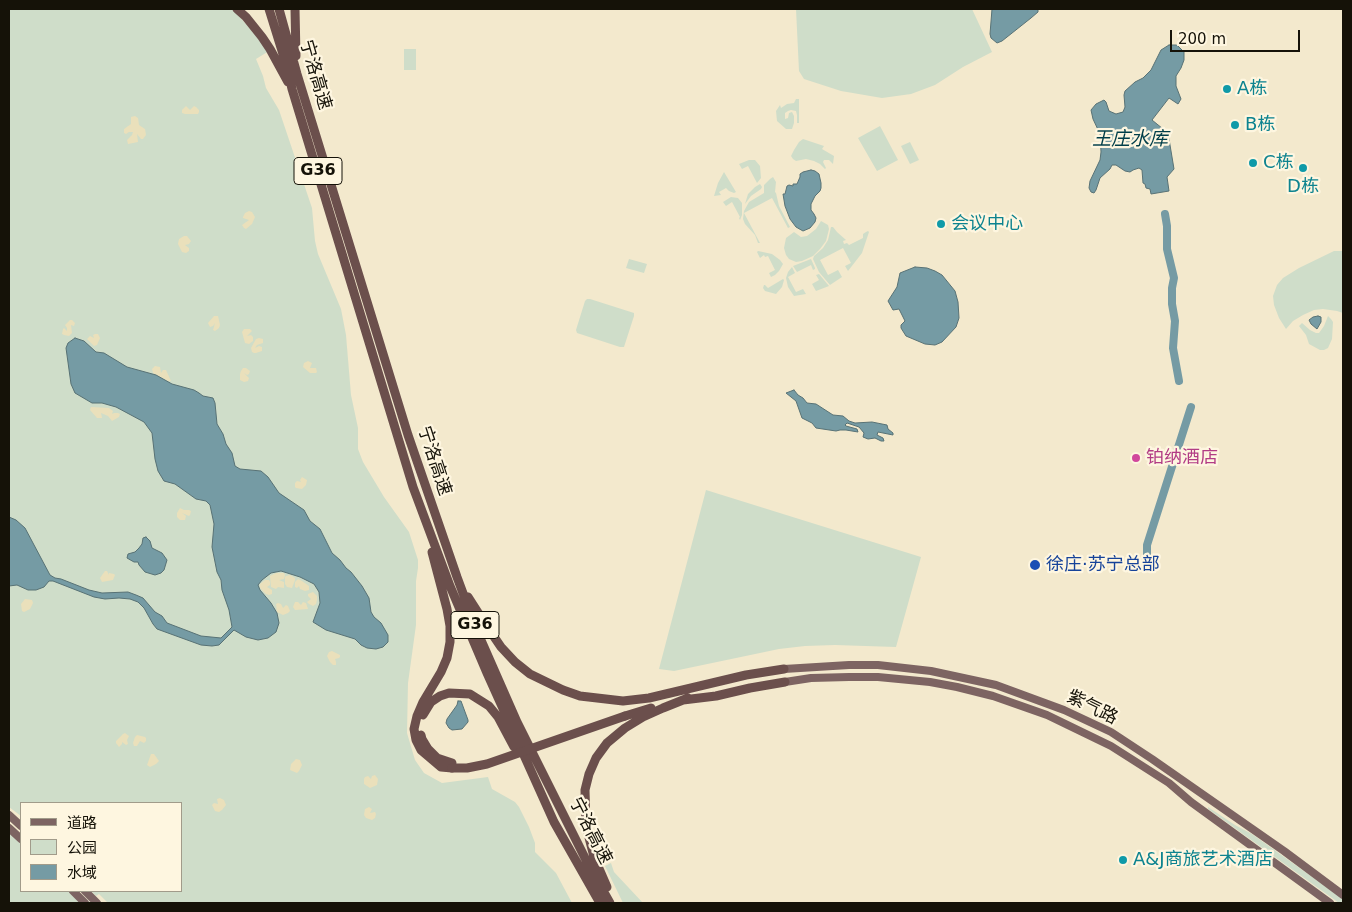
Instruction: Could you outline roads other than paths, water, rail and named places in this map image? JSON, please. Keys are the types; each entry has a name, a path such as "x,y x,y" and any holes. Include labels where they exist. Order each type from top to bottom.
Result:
{"highway":[{"path":"237,9 246,17 266,43 292,89"},
{"name":"宁洛高速","path":"269,9 413,487 453,595 487,673 554,822 600,903"},
{"name":"宁洛高速","path":"279,9 297,74 408,435 457,577 477,631 517,722 589,866 610,903"},
{"path":"296,9 297,74"},
{"path":"413,487 440,581 450,626 447,658 423,702 414,729 416,740 421,750 441,767 485,760 708,684"},
{"path":"457,577 501,647 515,662 530,674 580,696 623,701 649,698 746,675 784,669"},
{"path":"624,714 688,698 716,696 785,682"},
{"path":"452,766 437,758 428,749 422,739 420,730 421,719 431,702 440,696 449,693 470,694 489,706 498,717 554,822"},
{"path":"615,903 594,857 586,826 585,790 589,774 596,758 607,743 625,728 643,717 688,698"}],"main road":[{"name":"紫气路","path":"784,669 878,665 931,671 996,685 1064,710 1111,732 1140,750 1280,848 1343,896"},
{"name":"紫气路","path":"785,682 811,678 878,678 930,682 993,696 1047,715 1111,746 1169,783 1191,802 1330,903"},
{"path":"1133,760 1140,757 1140,750"},
{"path":"1207,813 1206,808 1209,804 1216,804"},
{"path":"9,815 20,825"},
{"path":"9,828 20,838"},
{"path":"74,892 85,903"},
{"path":"86,892 97,903"}],"water":[{"path":"992,9 1038,9 1038,12 997,43 991,38 990,34"},
{"name":"王庄水库","path":"1169,45 1177,45 1184,52 1184,60 1176,76 1176,86 1181,99 1178,104 1169,98 1152,120 1168,133 1174,169 1167,177 1169,191 1151,194 1150,189 1146,188 1143,183 1142,170 1139,168 1130,172 1112,165 1100,178 1094,193 1091,192 1089,188 1090,181 1100,160 1101,152 1100,134 1091,110 1096,104 1104,100 1109,111 1116,114 1123,112 1125,107 1125,91 1151,70 1161,50"},
{"path":"811,170 819,174 821,188 811,204 811,210 816,218 815,222 810,228 803,231 796,227 790,219 783,194 785,194 787,186 797,184 800,174"},
{"path":"915,267 927,268 942,275 955,291 958,302 959,318 956,327 942,342 935,345 925,344 906,336 901,328 905,321 899,309 893,310 888,301 897,287 900,273"},
{"path":"1318,316 1321,317 1321,322 1317,329 1309,320"},
{"path":"75,338 84,341 96,352 104,353 127,367 156,375 172,384 213,398 217,424 232,453 235,466 240,469 261,471 268,477 279,493 304,510 310,521 320,529 332,553 362,586 369,598 371,612 381,623 388,635 388,642 383,647 376,649 367,648 355,639 326,630 313,622 320,603 319,592 314,584 281,571 271,573 258,585 277,613 279,623 276,632 268,638 258,640 246,637 234,630 219,645 212,646 201,645 157,629 144,608 138,602 130,599 94,597 53,581 49,581 44,587 36,590 28,590 17,585 9,586 9,517 25,528 50,575 55,578 102,593 128,592 136,595 143,598 167,623 201,636 221,638 232,627 212,547 214,524 210,505 206,501 196,499 175,484 164,481 158,471 155,459 152,433 144,422 116,407 102,403 92,403 75,393 71,384 66,348 68,343"},
{"path":"794,390 807,403 816,404 833,415 843,416 855,423 872,422 887,425 893,435 878,432 877,435 883,438 884,441 875,438 868,439 863,437 864,433 859,427 847,423 846,426 857,429 858,432 816,428 812,423 802,418 796,401 786,393"},
{"path":"146,537 150,541 152,548 162,553 167,560 164,570 155,575 145,572 138,562 127,558 128,554 135,552 139,548 143,538"},
{"path":"458,701 461,701 468,722 462,729 452,730 446,723"}],"waterway":[{"path":"1165,214 1167,249 1174,278 1172,288 1175,321 1173,348 1179,381"},
{"path":"1147,561 1147,545 1191,407"}],"place":[{"name":"A栋","path":"1227,89"},
{"name":"B栋","path":"1235,125"},
{"name":"C栋","path":"1253,163"},
{"name":"D栋","path":"1303,168"},
{"name":"会议中心","path":"941,224"},
{"name":"铂纳酒店","path":"1136,458"},
{"name":"徐庄·苏宁总部","path":"1035,565"},
{"name":"A&J商旅艺术酒店","path":"1123,860"}]}
